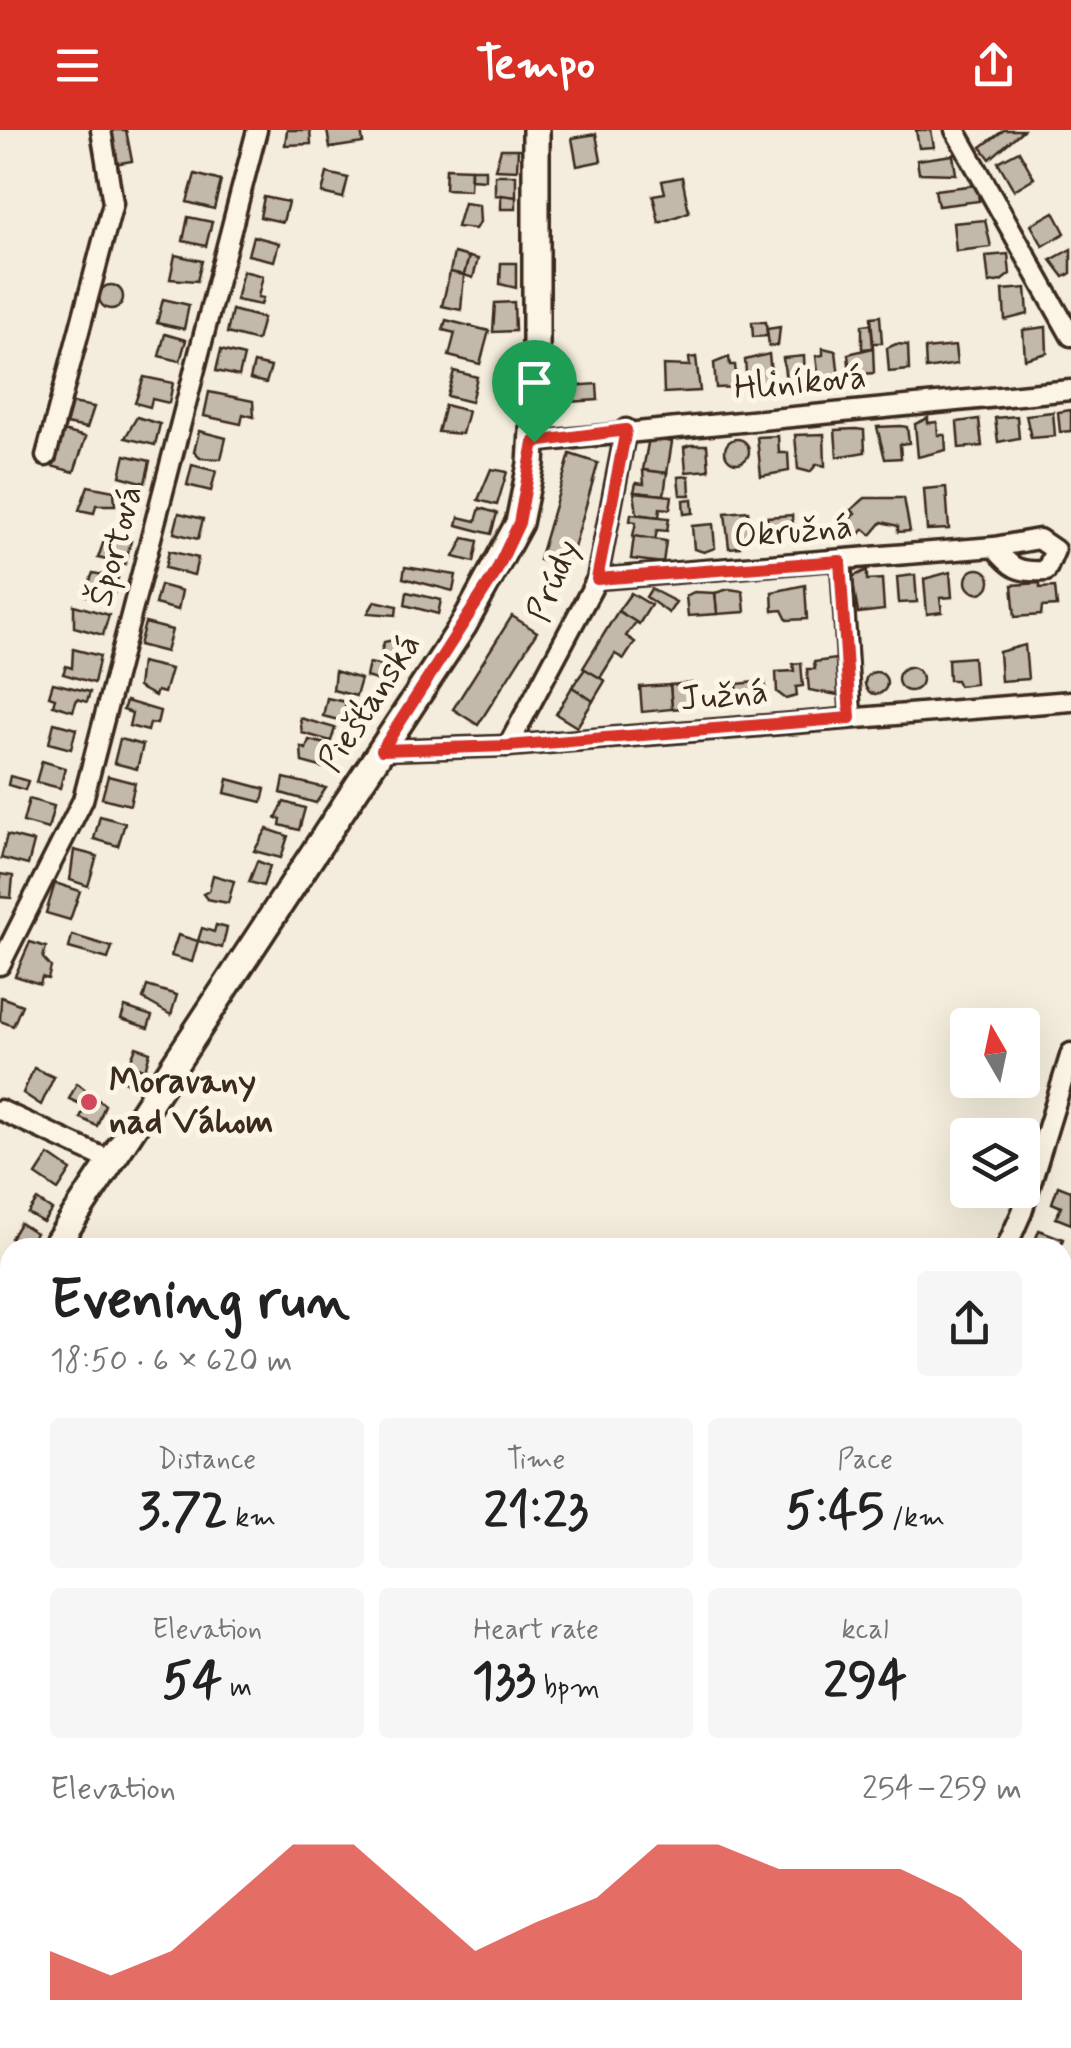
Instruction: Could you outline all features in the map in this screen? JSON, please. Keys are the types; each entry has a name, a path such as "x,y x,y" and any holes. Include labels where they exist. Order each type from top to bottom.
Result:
{"main road":[{"name":"Piešťanská","path":"61,1238 495,574 519,523 534,442 536,130"}],"street":[{"path":"46,456 114,203 101,130"},
{"name":"Športová","path":"0,964 83,800 257,130"},
{"path":"955,130 1071,336"},
{"name":"Hliníková","path":"534,442 626,430 1071,390"},
{"name":"Prúdy","path":"508,746 597,579 626,430"},
{"name":"Okružná","path":"597,579 994,547"},
{"path":"840,561 850,718"},
{"name":"Južná","path":"382,750 508,746 1071,700"},
{"path":"1010,1238 1071,1053"},
{"path":"0,1110 111,1161"}],"building":[{"path":"108,130 126,130 132,161 114,164"},
{"path":"287,130 310,130 311,144 285,145"},
{"path":"327,130 361,130 363,143 330,148"},
{"path":"916,130 931,130 934,147 919,148"},
{"path":"1004,130 1023,130 990,159 981,147"},
{"path":"596,134 601,161 577,166 572,138"},
{"path":"501,149 518,149 517,170 495,169"},
{"path":"1019,151 1034,178 1014,190 998,162"},
{"path":"953,155 956,174 919,173 917,160"},
{"path":"446,168 471,169 470,190 445,189"},
{"path":"471,169 485,169 485,180 471,179"},
{"path":"327,173 348,178 343,198 322,193"},
{"path":"195,174 221,181 214,209 187,202"},
{"path":"495,175 516,175 516,197 495,195"},
{"path":"682,177 689,212 659,223 653,195 665,193 662,181"},
{"path":"977,185 979,201 938,206 935,190"},
{"path":"501,195 516,197 516,209 501,209"},
{"path":"264,197 288,202 283,222 260,217"},
{"path":"464,203 479,205 480,222 475,229 457,227"},
{"path":"1054,212 1065,233 1043,246 1031,225"},
{"path":"188,217 212,222 206,246 183,241"},
{"path":"985,220 991,247 956,251 953,223"},
{"path":"253,236 279,243 274,261 248,255"},
{"path":"1071,249 1071,273 1064,277 1051,260"},
{"path":"454,253 469,257 464,275 450,272"},
{"path":"1008,254 1010,274 989,283 986,256"},
{"path":"175,255 202,261 197,281 170,279"},
{"path":"469,257 478,259 473,278 464,275"},
{"path":"501,263 516,263 516,288 500,284"},
{"path":"243,271 263,276 258,297 263,298 261,305 236,300"},
{"path":"450,272 464,275 461,310 442,306"},
{"path":"111,285 123,297 111,309 99,297"},
{"path":"1026,288 1028,314 1005,320 1003,290"},
{"path":"163,299 189,305 184,329 157,323"},
{"path":"514,302 515,331 493,332 495,303"},
{"path":"232,310 263,318 257,341 227,333"},
{"path":"880,316 882,343 873,343 871,317"},
{"path":"446,320 489,331 480,364 449,356 455,333 443,330"},
{"path":"752,322 766,322 767,336 753,337"},
{"path":"871,324 873,348 862,349 862,325"},
{"path":"780,327 778,345 769,346 767,329"},
{"path":"1046,327 1047,353 1025,359 1023,330"},
{"path":"165,334 186,340 180,361 159,356"},
{"path":"908,345 909,370 889,372 887,348"},
{"path":"955,346 957,364 926,369 925,349"},
{"path":"823,348 836,351 839,378 819,380 816,356 823,355"},
{"path":"873,348 874,373 850,375 848,354"},
{"path":"221,350 244,356 239,376 216,371"},
{"path":"769,354 772,383 747,385 745,360"},
{"path":"804,356 805,379 786,381 783,358"},
{"path":"696,357 700,391 664,393 663,365 690,366 689,358"},
{"path":"729,357 730,365 735,365 737,387 716,388 714,363"},
{"path":"254,363 271,367 266,383 250,379"},
{"path":"571,369 571,386 597,384 598,400 553,403 552,370"},
{"path":"454,371 477,377 471,402 447,396"},
{"path":"144,377 173,383 169,403 152,399 150,407 135,403"},
{"path":"209,392 253,401 254,417 243,414 241,424 204,416"},
{"path":"72,403 94,407 87,428 66,424"},
{"path":"445,405 468,411 462,434 438,432"},
{"path":"1071,410 1071,431 1060,432 1058,412"},
{"path":"1053,412 1055,436 1031,438 1026,415"},
{"path":"1017,416 1019,438 998,442 995,418"},
{"path":"137,417 160,424 155,445 125,438"},
{"path":"928,418 928,423 937,422 938,435 945,435 946,450 918,457 915,424"},
{"path":"979,419 982,446 959,448 957,422"},
{"path":"877,427 907,427 909,443 900,444 901,458 885,459"},
{"path":"835,430 864,430 865,452 837,457"},
{"path":"63,431 86,437 74,472 51,466"},
{"path":"199,431 226,438 221,459 200,458 194,452"},
{"path":"824,434 825,466 817,464 810,472 798,469 795,435"},
{"path":"778,436 779,453 788,453 789,471 761,476 757,437"},
{"path":"649,438 672,442 667,473 643,470"},
{"path":"737,439 749,451 737,463 725,451"},
{"path":"707,445 709,470 686,472 684,447"},
{"path":"570,454 598,463 568,569 539,560"},
{"path":"125,455 150,461 145,483 120,476"},
{"path":"192,465 216,471 211,491 187,485"},
{"path":"491,469 507,472 497,505 478,500"},
{"path":"643,470 667,473 664,495 634,492 636,483 644,484"},
{"path":"689,476 690,495 680,495 678,477"},
{"path":"88,486 114,491 115,505 96,505 94,513 79,510"},
{"path":"946,487 949,529 927,530 924,489"},
{"path":"634,492 672,496 670,509 660,508 659,517 637,514"},
{"path":"865,498 904,498 910,531 898,532 898,526 882,522 871,535 864,529 860,534 847,523 855,513 851,510"},
{"path":"692,499 693,513 684,514 683,500"},
{"path":"480,508 497,513 491,534 457,525 459,517 476,521"},
{"path":"748,511 751,538 739,539 740,547 729,548 725,513"},
{"path":"179,513 203,519 198,539 174,533"},
{"path":"631,514 669,518 667,531 657,530 655,540 633,536 636,522 630,521"},
{"path":"792,515 794,533 770,543 767,517"},
{"path":"713,524 715,548 704,552 694,549 692,526"},
{"path":"106,535 131,541 125,564 98,558"},
{"path":"634,536 666,541 663,563 631,559"},
{"path":"464,538 478,541 474,562 454,557"},
{"path":"169,551 198,558 194,575 165,568"},
{"path":"405,567 456,575 453,591 403,578"},
{"path":"978,569 990,581 978,593 966,581"},
{"path":"867,570 867,580 882,579 884,610 858,613 852,577"},
{"path":"950,572 952,597 940,598 942,612 927,614 924,579"},
{"path":"93,573 118,578 114,594 100,590 98,598 84,595"},
{"path":"915,575 917,602 899,603 897,577"},
{"path":"1040,583 1040,588 1055,587 1057,606 1042,607 1041,615 1015,617 1012,585"},
{"path":"160,585 182,591 178,610 155,604"},
{"path":"805,585 807,619 787,620 782,610 773,611 772,592"},
{"path":"651,589 676,602 669,613 646,597"},
{"path":"743,591 745,612 717,614 715,593"},
{"path":"407,592 441,600 438,614 405,605"},
{"path":"694,592 715,593 717,614 688,616 686,596"},
{"path":"631,593 651,605 639,624 618,611"},
{"path":"375,601 397,606 396,615 368,613"},
{"path":"74,605 109,615 103,635 74,627"},
{"path":"618,611 636,622 626,636 635,642 624,659 615,654 600,678 583,668"},
{"path":"512,616 537,632 478,725 453,709"},
{"path":"145,623 172,630 166,652 139,645"},
{"path":"384,642 411,644 407,660 381,653"},
{"path":"1025,645 1028,679 1001,681 999,652"},
{"path":"73,649 100,656 94,683 63,674 66,666 72,668"},
{"path":"973,657 975,684 959,686 956,680 949,680 948,659"},
{"path":"836,659 838,695 809,690 807,669 815,669 814,662"},
{"path":"141,662 171,669 164,693 157,691 155,696 138,687"},
{"path":"369,663 402,670 394,685 366,677"},
{"path":"801,663 803,686 796,687 797,696 786,699 777,692 776,672 794,671 793,664"},
{"path":"910,667 919,670 919,688 910,691 901,688 898,679 901,670"},
{"path":"585,669 605,681 593,701 572,687"},
{"path":"335,671 361,679 356,696 333,690"},
{"path":"876,672 884,675 884,691 876,694 868,691 865,683 868,675"},
{"path":"765,681 767,703 739,705 737,684"},
{"path":"53,683 90,692 87,702 77,699 73,711 53,705 55,698 49,696"},
{"path":"692,683 694,707 672,709 670,685"},
{"path":"670,685 672,709 642,712 640,687"},
{"path":"572,687 593,701 577,727 556,714"},
{"path":"327,698 346,702 342,721 323,716"},
{"path":"126,701 160,711 157,724 150,723 148,731 129,726 132,713 123,710"},
{"path":"300,718 335,728 331,741 302,733"},
{"path":"54,723 76,729 71,749 49,743"},
{"path":"120,739 143,745 137,769 114,763"},
{"path":"309,740 330,745 324,768 302,762 301,747 306,749"},
{"path":"42,761 65,768 60,788 36,782"},
{"path":"10,776 28,781 25,790 8,785"},
{"path":"108,776 135,783 130,805 102,798"},
{"path":"284,778 326,788 316,803 281,793"},
{"path":"228,779 265,789 262,802 225,793"},
{"path":"29,799 54,806 48,829 23,822"},
{"path":"284,802 305,808 299,830 280,825 281,819 276,818"},
{"path":"100,816 125,823 118,846 94,839"},
{"path":"267,829 288,836 281,858 254,851"},
{"path":"7,835 34,842 28,865 1,858"},
{"path":"74,850 97,856 88,886 70,880"},
{"path":"257,861 270,866 263,886 249,882"},
{"path":"0,874 13,876 11,898 0,897"},
{"path":"213,875 234,881 228,903 207,899 203,894 209,891"},
{"path":"55,883 80,891 70,920 46,913"},
{"path":"216,925 227,928 222,948 198,941 202,928 214,932"},
{"path":"72,935 112,947 108,959 69,948"},
{"path":"178,935 198,941 192,962 171,956"},
{"path":"30,942 46,947 43,958 51,967 48,979 42,977 40,984 15,976"},
{"path":"147,986 177,995 171,1015 143,999"},
{"path":"1,997 22,1005 13,1026 0,1021"},
{"path":"125,1007 152,1016 148,1028 121,1019"},
{"path":"136,1047 150,1052 145,1070 129,1064"},
{"path":"129,1064 145,1070 135,1087 120,1079"},
{"path":"34,1068 54,1077 41,1105 23,1093"},
{"name":"Moravany nad Váhom","path":"77,1083 105,1105 97,1126 80,1118 85,1106 69,1099"},
{"path":"49,1155 71,1170 58,1190 36,1175"},
{"path":"1058,1186 1071,1191 1071,1224 1056,1218 1061,1207 1052,1203"},
{"path":"37,1200 52,1210 43,1222 28,1213"},
{"path":"20,1223 36,1233 33,1238 11,1238"},
{"path":"1039,1230 1060,1238 1036,1238"}],"place":[{"name":"Moravany nad Váhom","path":"89,1102"}],"route":[{"path":"626,430 612,519 597,579 840,561 850,718 508,746 382,750 495,574 519,523 534,442 626,430"}]}
